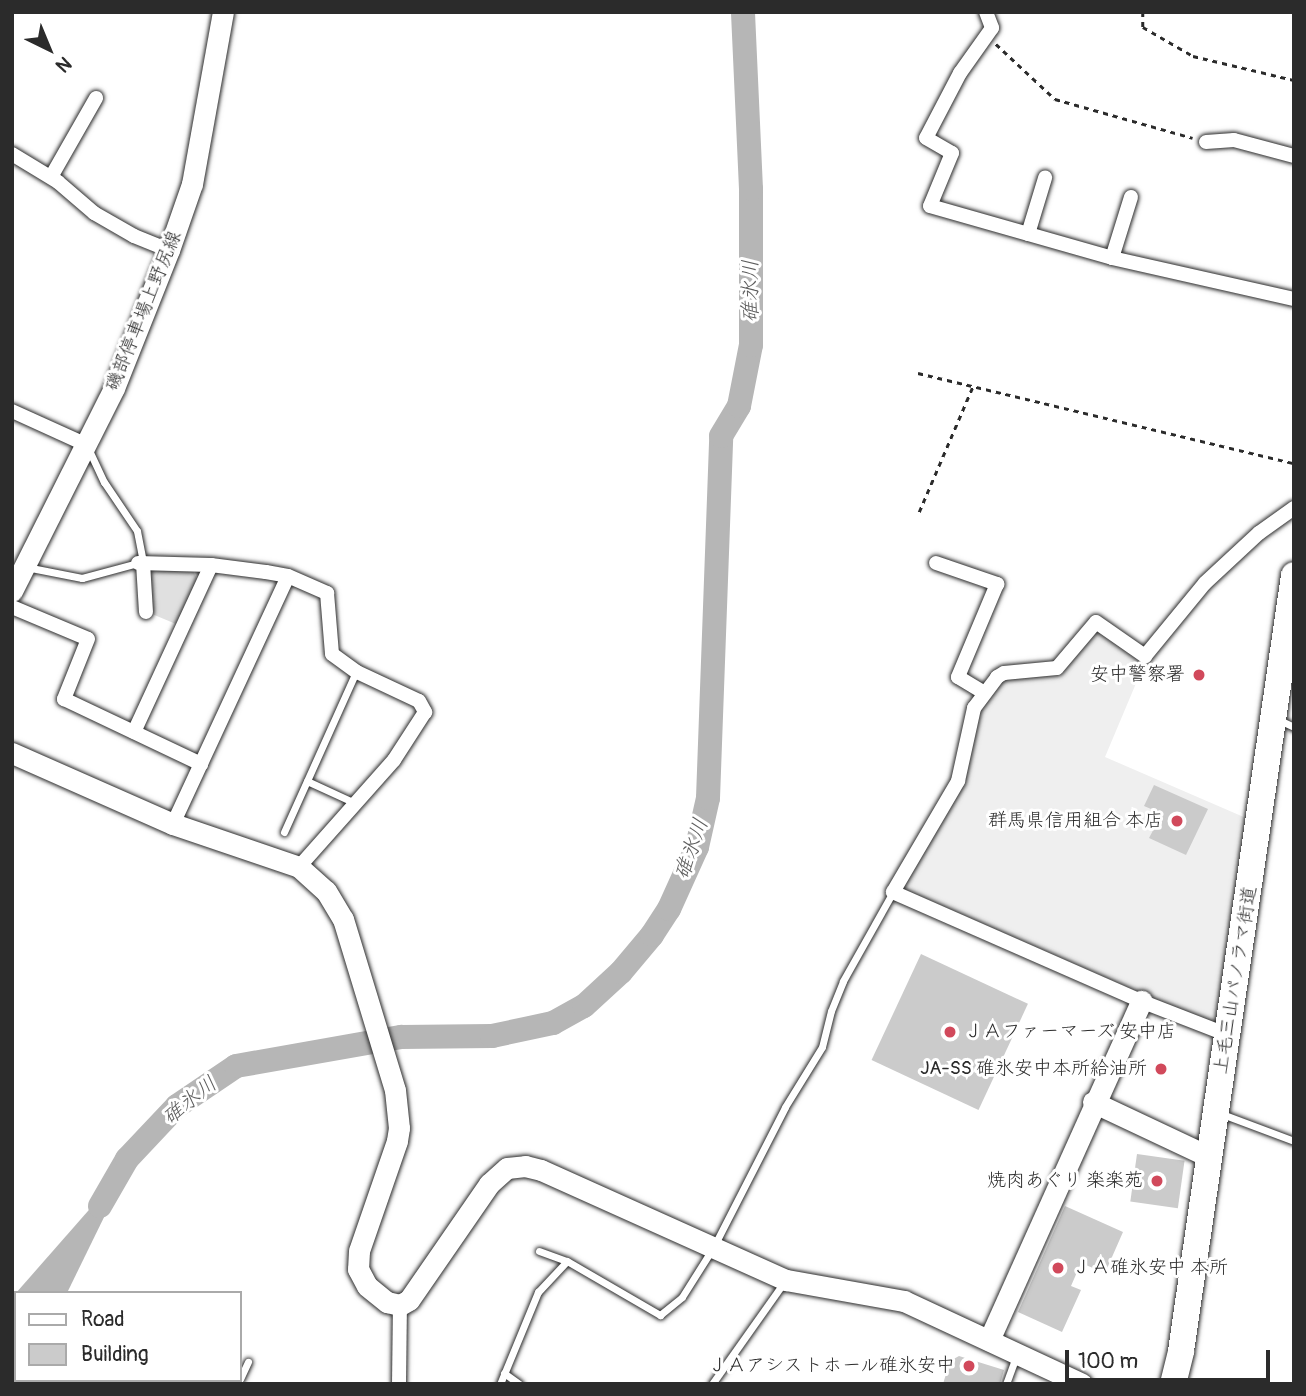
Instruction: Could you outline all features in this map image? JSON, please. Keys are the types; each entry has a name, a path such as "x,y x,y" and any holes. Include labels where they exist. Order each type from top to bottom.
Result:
{"highway":[{"name":"上毛三山パノラマ街道","path":"1173,1384 1181,1351 1228,1034 1284,722 1294,575"}],"street":[{"name":"磯部停車場上野尻線","path":"12,591 114,388 169,250 197,157 223,12"},
{"path":"986,12 992,28 960,73 926,138 952,153 930,206 1112,258 1294,299"},
{"path":"51,177 96,98"},
{"path":"1206,142 1234,140 1294,156"},
{"path":"12,154 51,177 94,213 134,236 169,250"},
{"path":"1028,234 1045,178"},
{"path":"1112,258 1131,197"},
{"path":"12,411 87,445"},
{"path":"1228,1034 1141,1001 893,891 958,780 974,708 997,677 1004,673 1057,668 1096,622 1144,656 1205,583 1259,533 1294,508"},
{"path":"146,612 140,563 211,565 288,576 327,593 332,654 357,672 419,701 425,712 394,761 299,867"},
{"path":"936,563 998,584 958,677 985,693"},
{"path":"134,732 211,565"},
{"path":"173,824 288,576"},
{"path":"12,607 88,639 64,699 201,764"},
{"path":"12,752 173,824 299,867 326,891 343,919 396,1090 399,1128 397,1142 359,1251 358,1269 367,1286 376,1295 400,1304"},
{"path":"989,1340 1093,1102 1141,1001"},
{"path":"1093,1102 1210,1157"},
{"path":"399,1384 400,1304 418,1289 489,1184 507,1168 525,1166 541,1170 786,1280 904,1301 1082,1384"}],"lane":[{"path":"24,567 82,578 140,563 137,531 104,482 87,445"},
{"path":"284,832 357,672"},
{"path":"307,781 356,803"},
{"path":"539,1251 567,1261 660,1315 682,1297 713,1248 785,1107 822,1046 831,1012 844,981 893,891"},
{"path":"1216,1111 1294,1140"},
{"path":"500,1384 538,1292 567,1261"},
{"path":"712,1384 786,1280"},
{"path":"1006,1384 1018,1353"},
{"path":"242,1375 248,1362"},
{"path":"504,1373 519,1384"}],"path":[{"path":"1143,12 1143,27 1193,56 1294,80"},
{"path":"987,35 1055,99 1206,142"},
{"path":"918,373 1294,463"},
{"path":"919,512 973,386"}],"shaded area":[{"path":"154,570 193,571 197,579 176,624 152,614 147,577"},
{"path":"1095,629 1145,662 1105,757 1246,818 1219,1018 1208,1022 900,887 962,781 977,715 1004,677 1060,671"},
{"path":"131,1162 68,1291 18,1291"},
{"path":"14,1295 14,1382 24,1382 23,1384 12,1384"}],"building":[{"name":"群馬県信用組合 本店","path":"1154,785 1208,809 1186,855 1149,838 1157,823 1147,818 1151,809 1144,806"},
{"name":"ＪＡファーマーズ 安中店","path":"921,954 1028,1004 978,1110 872,1060"},
{"name":"焼肉あぐり 楽楽苑","path":"1137,1154 1185,1161 1178,1208 1130,1202"},
{"name":"ＪＡ碓氷安中 本所","path":"1065,1206 1123,1232 1105,1273 1081,1263 1071,1286 1081,1290 1062,1332 1018,1312"},
{"name":"ＪＡアシストホール碓氷安中","path":"959,1356 1004,1370 1000,1384 943,1384 950,1361"}],"waterway":[{"name":"碓氷川","path":"100,1206 127,1159 177,1106 236,1066 401,1037 492,1036 553,1023 584,1006 621,972 652,935 669,909 697,847 708,798 721,436 739,406 751,345 751,189 743,12"}],"place":[{"name":"安中警察署","path":"1199,675"},
{"name":"群馬県信用組合 本店","path":"1177,821"},
{"name":"ＪＡファーマーズ 安中店","path":"950,1032"},
{"name":"JA-SS 碓氷安中本所給油所","path":"1161,1069"},
{"name":"焼肉あぐり 楽楽苑","path":"1157,1181"},
{"name":"ＪＡ碓氷安中 本所","path":"1058,1268"},
{"name":"ＪＡアシストホール碓氷安中","path":"969,1366"}]}
